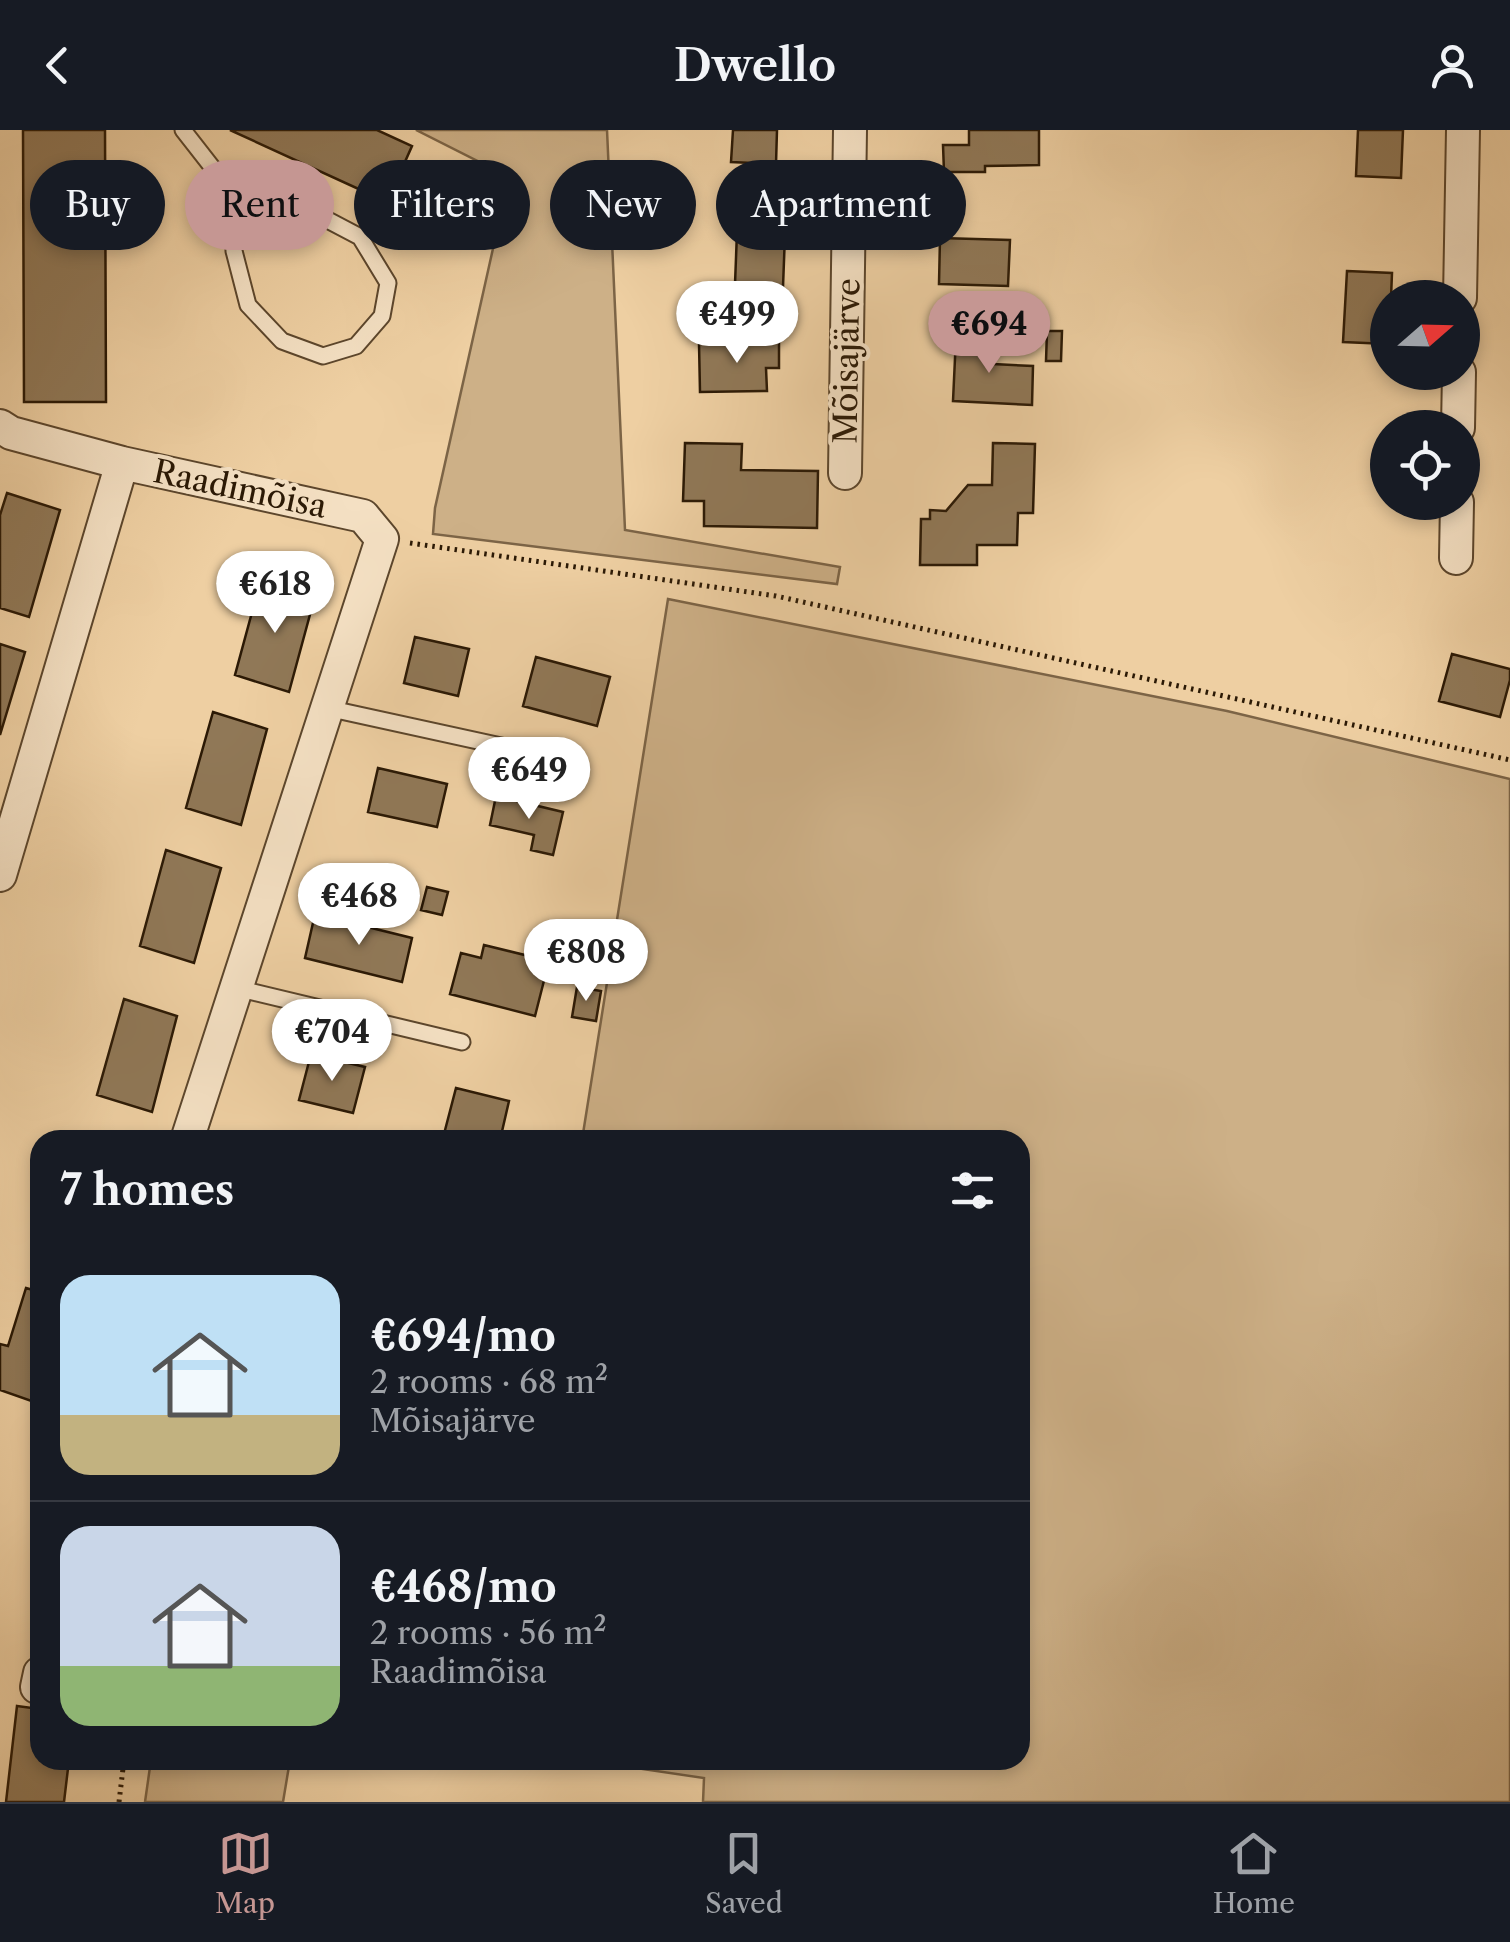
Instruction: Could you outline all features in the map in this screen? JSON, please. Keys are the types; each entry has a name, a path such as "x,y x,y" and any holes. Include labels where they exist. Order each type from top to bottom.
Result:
{"street":[{"name":"Mõisajärve","path":"846,472 850,130"},
{"path":"1460,280 1462,130"},
{"name":"Raadimõisa","path":"0,426 122,463 362,516 382,539"},
{"path":"0,874 122,463"},
{"path":"1456,558 1457,520"},
{"path":"190,1130 382,539"}],"lane":[{"path":"183,130 206,160"},
{"path":"219,176 282,196 360,238 388,282 382,316 356,346 323,356 282,341 248,305 234,251 232,212 219,176"},
{"path":"328,708 542,755"},
{"path":"236,988 462,1042"}],"path":[{"path":"382,539 776,596 1510,760"},
{"path":"119,1802 123,1770"}],"shaded area":[{"path":"416,130 607,130 608,160 550,160 550,250 612,250 625,530 840,567 837,584 433,534 435,508 493,250 530,250 530,160 475,160"},
{"path":"668,599 1227,711 1510,779 1510,1802 703,1802 704,1778 650,1770 1030,1770 1030,1130 584,1130"},
{"path":"150,1770 288,1770 283,1802 145,1802"}],"building":[{"path":"23,130 105,130 105,160 30,160 30,250 105,250 106,402 24,402"},
{"path":"230,130 377,130 412,146 406,160 354,160 354,187 334,178 334,160 295,160"},
{"path":"733,130 777,130 776,160 731,160"},
{"path":"969,130 1039,130 1039,165 985,166 985,172 966,172 966,160 944,160 943,145 969,145"},
{"path":"1358,130 1403,130 1401,178 1356,176"},
{"path":"966,239 1010,240 1008,286 939,284 940,250 966,250"},
{"path":"736,250 784,250 783,287 735,284"},
{"path":"1347,271 1392,273 1392,280 1370,280 1370,343 1343,342"},
{"path":"1047,331 1062,331 1061,361 1046,361"},
{"path":"956,337 994,338 993,364 1033,366 1032,405 953,401"},
{"path":"779,342 779,368 766,368 767,391 700,392 699,343"},
{"path":"685,443 742,444 741,470 818,471 817,528 704,526 704,501 683,501"},
{"path":"993,443 1035,444 1033,513 1018,513 1017,545 977,545 977,565 920,565 921,519 930,519 930,510 946,511 968,485 992,485"},
{"path":"7,493 60,510 29,617 0,608 0,515"},
{"path":"261,579 315,596 289,692 235,675"},
{"path":"415,637 469,649 458,696 404,683"},
{"path":"0,644 25,652 0,735"},
{"path":"1452,654 1510,669 1500,717 1439,701"},
{"path":"536,657 610,677 597,726 523,706"},
{"path":"213,712 267,729 241,825 186,808"},
{"path":"378,768 447,784 437,827 368,812"},
{"path":"496,796 563,812 553,855 531,850 534,835 490,825"},
{"path":"166,850 221,868 194,963 140,946"},
{"path":"427,887 448,892 442,915 421,910"},
{"path":"315,914 412,938 402,982 305,958"},
{"path":"484,945 549,961 535,1016 450,994 461,953 481,958"},
{"path":"577,987 601,991 596,1021 572,1017"},
{"path":"124,999 177,1016 152,1112 97,1095"},
{"path":"311,1054 365,1067 353,1113 299,1100"},
{"path":"456,1088 509,1101 502,1130 445,1130"},
{"path":"26,1288 30,1289 30,1400 0,1390 0,1344 8,1346"},
{"path":"17,1706 30,1708 30,1770 68,1770 64,1802 6,1802"}]}
